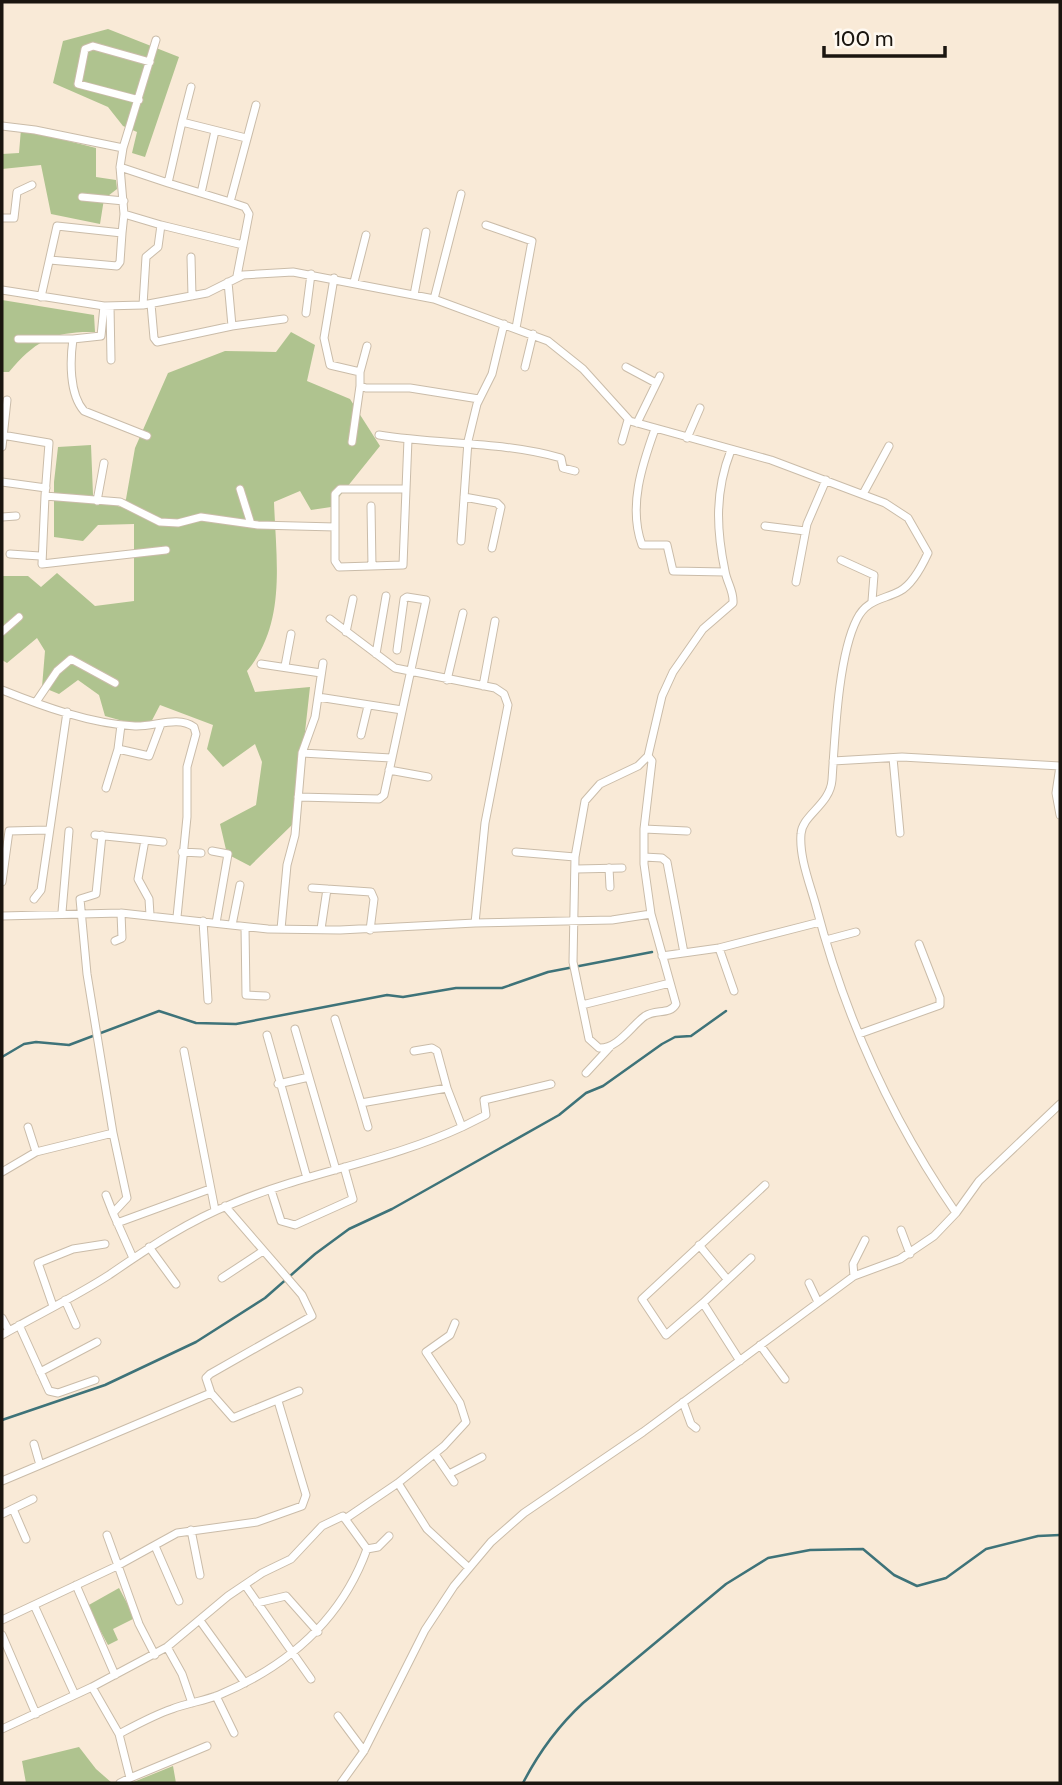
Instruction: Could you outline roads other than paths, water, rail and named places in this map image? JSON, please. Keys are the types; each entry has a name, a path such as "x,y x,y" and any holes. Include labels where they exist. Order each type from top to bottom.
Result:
{"street":[{"path":"50,260 117,266 120,262 124,214 120,167 123,148 156,40"},
{"path":"139,100 79,85 85,49 93,46 150,62"},
{"path":"168,183 191,87"},
{"path":"230,202 256,105"},
{"path":"182,122 246,138"},
{"path":"2,126 36,130 123,148"},
{"path":"201,193 215,131"},
{"path":"120,167 230,202 249,211 237,276"},
{"path":"2,218 14,218 17,192 32,185"},
{"path":"434,299 461,194"},
{"path":"82,197 124,201"},
{"path":"124,214 243,245"},
{"path":"41,297 59,225 122,233"},
{"path":"161,225 158,247 146,257 147,304 157,342 232,326 285,319"},
{"path":"486,225 532,241 516,328"},
{"path":"414,295 426,232"},
{"path":"354,282 366,235"},
{"path":"191,257 192,296"},
{"path":"2,290 107,306 147,304 207,293 237,276 280,272 334,278 434,299 548,341 580,366 628,420 771,460 863,494 906,516 928,551 903,589 872,601 858,616 850,638 830,794 801,832 805,866 825,940 859,1034 900,1125 956,1213"},
{"path":"306,313 311,274"},
{"path":"334,278 324,328 326,358 335,367 360,372"},
{"path":"228,282 232,326"},
{"path":"18,339 101,336 107,306"},
{"path":"107,306 111,360"},
{"path":"461,541 468,441 480,399 492,374 505,324"},
{"path":"525,367 533,334"},
{"path":"73,339 71,370 84,411 140,430 147,436"},
{"path":"352,442 360,372 367,346"},
{"path":"626,367 658,380 637,423"},
{"path":"360,386 410,388 480,399"},
{"path":"2,447 7,401"},
{"path":"687,438 700,408"},
{"path":"622,441 628,420"},
{"path":"655,429 637,497 636,521 642,545 667,545 673,571 725,572"},
{"path":"2,435 48,441 40,556 42,564 52,565 166,550"},
{"path":"379,435 468,441 547,454 562,459 563,467 575,471"},
{"path":"404,489 340,489 335,494 337,566 405,563 404,489 408,439"},
{"path":"863,494 889,446"},
{"path":"611,1046 598,1048 591,1044 573,962 572,922 577,869 575,857 585,801 591,791 609,778 638,766 648,756 662,696 673,672 704,629 733,603 725,572 717,497 731,450"},
{"path":"97,500 104,463"},
{"path":"796,582 805,531 825,480"},
{"path":"2,482 45,492 120,502 160,522 178,523 201,517 251,524 335,527"},
{"path":"240,489 251,524"},
{"path":"464,497 497,503 501,507 492,548"},
{"path":"371,506 372,566"},
{"path":"2,516 16,516"},
{"path":"765,526 805,531"},
{"path":"10,554 40,556"},
{"path":"841,560 874,575 870,597 872,601"},
{"path":"376,654 386,596"},
{"path":"298,797 379,799 384,795 426,600 407,597 404,599 397,650"},
{"path":"346,632 352,599"},
{"path":"447,680 463,613"},
{"path":"2,632 19,617"},
{"path":"330,619 395,668 412,674 500,690 508,705 480,854 475,923"},
{"path":"483,686 495,621"},
{"path":"285,666 291,634"},
{"path":"37,702 57,671 71,659 115,683"},
{"path":"281,929 284,884 295,835 302,753 312,726 323,663"},
{"path":"261,664 321,673"},
{"path":"2,690 67,712 121,725 187,722 196,729 187,767 187,817 177,918"},
{"path":"318,697 402,710"},
{"path":"361,735 368,706"},
{"path":"34,899 41,890 47,830 67,712"},
{"path":"118,749 149,756 161,724"},
{"path":"106,788 118,749 121,725"},
{"path":"302,753 391,758"},
{"path":"586,1073 645,1016 675,1008 676,1001 651,914 644,857 644,829 652,761 648,756"},
{"path":"833,761 892,758 1059,766 1056,793 1060,816"},
{"path":"892,758 900,833"},
{"path":"389,770 428,777"},
{"path":"644,829 687,831"},
{"path":"2,882 9,831 47,830"},
{"path":"62,912 69,831"},
{"path":"113,1213 127,1198 98,1044 80,898 96,894 99,835 163,842"},
{"path":"145,840 138,879 147,894 150,915"},
{"path":"212,851 228,854 216,923"},
{"path":"182,852 201,853"},
{"path":"516,852 575,857"},
{"path":"644,857 662,858 667,862 684,953"},
{"path":"609,868 610,887"},
{"path":"577,869 622,868"},
{"path":"232,925 240,885"},
{"path":"312,888 373,894 370,930"},
{"path":"321,929 327,889"},
{"path":"2,916 62,912 121,913 245,927 370,930 475,923 572,922 651,914"},
{"path":"114,941 122,938 121,913"},
{"path":"203,921 208,1000"},
{"path":"662,956 719,948 820,922"},
{"path":"245,927 246,995 266,996"},
{"path":"825,940 856,932"},
{"path":"859,1034 940,1005 940,998 919,944"},
{"path":"719,948 734,991"},
{"path":"582,1005 670,983"},
{"path":"335,1020 368,1127"},
{"path":"271,1190 282,1221 295,1225 353,1199 340,1169 295,1029"},
{"path":"267,1035 278,1084 307,1178"},
{"path":"414,1051 432,1048 437,1051 462,1127"},
{"path":"184,1051 215,1210"},
{"path":"278,1084 309,1077"},
{"path":"2,1318 5,1333 215,1210 307,1178 419,1146 486,1115 484,1100 551,1084"},
{"path":"361,1103 447,1088"},
{"path":"341,1783 364,1751 425,1630 491,1542 524,1513 683,1402 854,1276 910,1254 956,1213 979,1181 1060,1104"},
{"path":"28,1127 36,1152"},
{"path":"2,1172 36,1152 113,1133"},
{"path":"751,1258 666,1335 642,1299 765,1185"},
{"path":"117,1223 209,1189"},
{"path":"106,1195 133,1258"},
{"path":"225,1206 302,1295 312,1316 208,1376 211,1393 233,1418 299,1391"},
{"path":"901,1230 910,1254"},
{"path":"854,1276 853,1264 865,1240"},
{"path":"53,1306 38,1263 73,1249 105,1244"},
{"path":"699,1245 727,1279"},
{"path":"149,1247 176,1284"},
{"path":"222,1278 263,1251"},
{"path":"809,1283 818,1302"},
{"path":"65,1300 76,1325"},
{"path":"703,1303 740,1361"},
{"path":"345,1519 435,1454 466,1422 460,1403 426,1352 450,1335 455,1323"},
{"path":"19,1325 47,1389 54,1393 95,1380"},
{"path":"40,1372 97,1342"},
{"path":"760,1345 785,1379"},
{"path":"2,1478 40,1465 211,1393"},
{"path":"2,1620 191,1530 257,1522 295,1511 306,1500 304,1487 278,1401"},
{"path":"683,1402 691,1424 696,1428"},
{"path":"34,1444 40,1465"},
{"path":"435,1454 454,1482"},
{"path":"449,1474 482,1458"},
{"path":"398,1483 427,1529 469,1568"},
{"path":"2,1514 33,1499"},
{"path":"13,1509 26,1539"},
{"path":"2,1729 92,1688 155,1655 201,1622 245,1585 291,1559 338,1517 345,1519 368,1549"},
{"path":"191,1530 200,1575"},
{"path":"107,1535 117,1566 155,1655"},
{"path":"119,1734 173,1708 216,1696 245,1683 293,1653 318,1632 341,1600 368,1549 378,1546 388,1536"},
{"path":"155,1546 178,1601"},
{"path":"76,1585 115,1675"},
{"path":"245,1585 311,1679"},
{"path":"257,1604 286,1596 318,1632"},
{"path":"34,1605 75,1695"},
{"path":"201,1622 245,1683"},
{"path":"2,1635 36,1714"},
{"path":"167,1647 182,1674 192,1703"},
{"path":"92,1688 119,1734 130,1779"},
{"path":"216,1696 234,1733"},
{"path":"338,1716 364,1751"},
{"path":"120,1783 208,1746"}],"waterway":[{"path":"2,1057 24,1044 36,1042 69,1045 159,1011 196,1023 236,1024 387,995 403,997 456,988 502,988 548,972 652,952"},
{"path":"2,1420 105,1385 196,1342 265,1298 315,1254 349,1229 392,1209 559,1115 586,1093 603,1086 662,1044 675,1037 691,1036 726,1011"},
{"path":"523,1783 549,1740 583,1703 726,1584 768,1558 810,1550 863,1549 894,1575 917,1586 946,1578 986,1549 1038,1536 1060,1535"}]}
